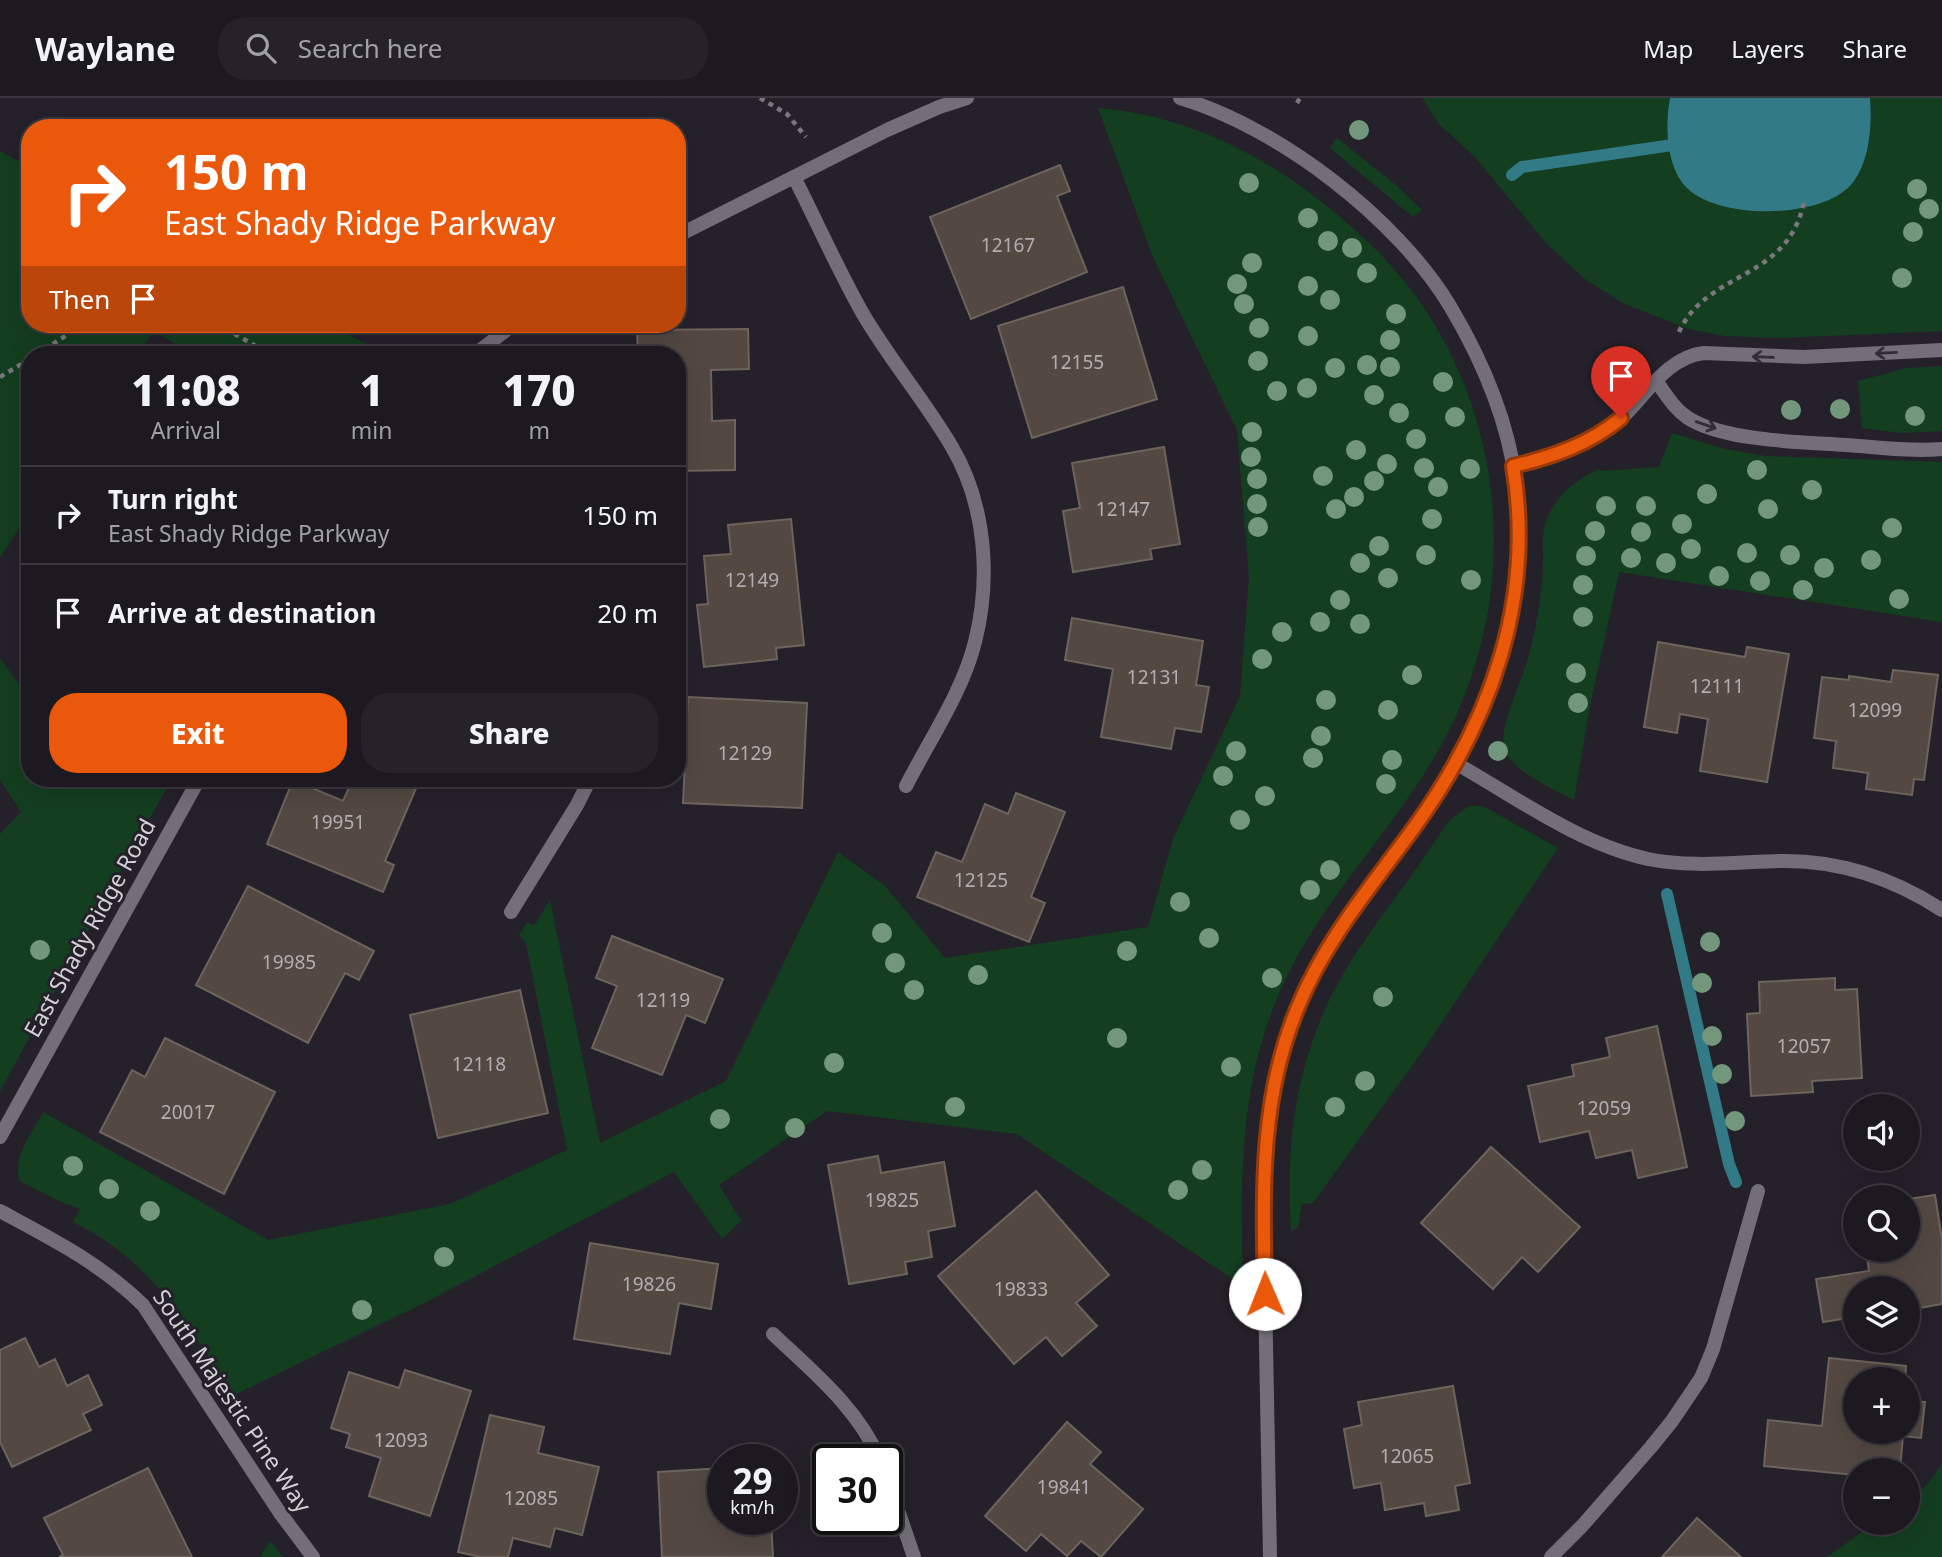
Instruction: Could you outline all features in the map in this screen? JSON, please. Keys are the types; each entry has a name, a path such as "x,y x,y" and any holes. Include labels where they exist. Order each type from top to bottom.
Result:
{"street":[{"path":"686,231 925,113 967,98"},
{"path":"1180,98 1223,113 1284,146 1339,187 1405,246 1442,293 1469,340 1500,415 1513,466 1519,528 1517,571 1510,618 1488,699 1457,764 1438,795 1327,949 1292,1021 1273,1084 1265,1137 1263,1185 1270,1557"},
{"path":"794,177 863,314 953,448 970,484 978,512 984,583 975,645 957,689 906,786"},
{"path":"486,346 502,333"},
{"path":"1513,466 1571,449 1597,436 1621,418 1656,381 1680,361 1697,354 1804,357 1942,350"},
{"path":"1656,381 1688,418 1726,431 1787,440 1907,450 1942,449"},
{"path":"1457,764 1581,835 1628,854 1675,863 1796,861 1840,867 1882,879 1912,892 1942,910"},
{"name":"East Shady Ridge Road","path":"0,1137 195,787"},
{"path":"512,912 586,787"},
{"path":"1551,1557 1574,1536 1651,1447 1701,1378 1713,1349 1758,1191"},
{"name":"South Majestic Pine Way","path":"0,1210 96,1264 116,1279 143,1306 288,1524 313,1557"},
{"path":"773,1334 843,1403 872,1444"},
{"path":"903,1525 914,1557"}],"path":[{"path":"760,98 787,114 806,137"},
{"path":"1678,334 1690,314 1705,300 1782,249 1797,228 1804,201"},
{"path":"50,346 70,333"},
{"path":"233,333 255,346"},
{"path":"0,377 21,364"}],"green space":[{"path":"1422,98 1942,98 1942,331 1777,338 1725,336 1689,329 1624,304 1585,279 1547,244 1475,157 1439,124"},
{"path":"1098,108 1137,113 1174,123 1210,135 1244,151 1308,192 1367,241 1414,293 1450,352 1475,416 1490,483 1494,551 1487,619 1468,686 1439,749 1419,782 1308,937 1274,1006 1262,1040 1244,1144 1243,1286 1017,1134 827,1111 719,1185 741,1221 722,1239 674,1172 426,1302 234,1395 183,1320 147,1276 126,1256 73,1222 80,1209 20,1181 18,1163 21,1154 43,1112 268,1240 450,1204 567,1150 526,943 519,935 527,922 534,926 550,900 600,1143 726,1081 838,852 885,886 945,958 1148,927 1173,839 1240,696 1249,577 1237,430 1152,255"},
{"path":"1337,138 1397,186 1422,210 1413,217 1330,148"},
{"path":"0,151 21,162 21,333 153,333 143,346 21,346 21,526 0,557"},
{"path":"157,333 345,333 371,346 179,346"},
{"path":"1942,366 1942,431 1901,433 1862,428 1858,381 1906,368"},
{"path":"1672,433 1725,449 1766,456 1942,462 1942,622 1619,572 1590,706 1574,800 1516,766 1505,751 1503,742 1507,718 1528,658 1536,625 1542,579 1544,527 1550,512 1567,490 1598,469 1604,471 1659,467"},
{"path":"0,658 21,687 21,787 166,789 0,1091 0,834 21,812 0,780"},
{"path":"1469,806 1482,806 1558,848 1422,1052 1313,1203 1302,1204 1298,1227 1291,1232 1292,1133 1306,1061 1322,1016 1367,937 1450,820"},
{"path":"1942,1464 1942,1557 1827,1557 1858,1535 1920,1535 1920,1490"},
{"path":"270,1541 283,1557 260,1557"}],"water":[{"path":"1670,98 1870,98 1870,130 1864,162 1854,181 1840,194 1821,203 1797,209 1771,211 1745,210 1721,205 1700,197 1685,186 1674,167 1668,144"}],"building":[{"path":"1060,165 1070,191 1057,196 1087,272 971,319 930,217"},
{"path":"1123,287 1157,399 1032,438 998,326"},
{"path":"748,329 749,369 711,370 712,421 735,420 735,470 686,471 686,346 638,346 637,333 686,333 686,330"},
{"path":"1164,447 1180,544 1150,549 1152,559 1073,572 1063,511 1080,508 1072,463"},
{"path":"791,519 804,645 776,648 777,659 704,667 697,605 708,604 704,556 731,554 728,525"},
{"path":"1072,618 1203,641 1196,685 1209,687 1201,732 1175,728 1171,749 1101,737 1113,669 1065,660"},
{"path":"1658,642 1745,657 1747,647 1789,654 1767,782 1700,771 1708,719 1680,714 1677,733 1644,727"},
{"path":"1893,670 1938,675 1924,780 1914,779 1912,795 1866,789 1868,773 1833,768 1836,741 1814,738 1822,677 1849,680 1849,676 1891,682"},
{"path":"688,697 807,703 802,808 683,803 684,787 686,787"},
{"path":"290,787 310,787 343,801 349,787 417,787 385,861 394,865 383,892 267,844"},
{"path":"1016,793 1065,812 1031,897 1045,903 1029,942 917,897 936,852 962,862 985,804 1008,814"},
{"path":"248,886 374,951 359,980 345,973 308,1043 196,985"},
{"path":"612,936 723,979 705,1023 686,1015 662,1075 592,1048 617,986 596,978"},
{"path":"1835,978 1835,990 1857,989 1862,1078 1812,1081 1813,1092 1751,1096 1747,1014 1760,1013 1759,982"},
{"path":"520,990 548,1113 438,1138 410,1015"},
{"path":"1657,1026 1687,1167 1638,1178 1632,1150 1596,1158 1589,1131 1540,1142 1528,1086 1574,1076 1572,1065 1610,1057 1606,1038"},
{"path":"165,1038 275,1092 224,1194 100,1132 132,1070 145,1077"},
{"path":"1491,1147 1580,1227 1538,1272 1522,1257 1493,1289 1421,1223"},
{"path":"878,1156 881,1173 944,1162 955,1226 928,1231 932,1257 905,1262 907,1274 849,1284 828,1165"},
{"path":"1036,1191 1109,1275 1076,1303 1097,1326 1062,1356 1046,1337 1014,1364 938,1276"},
{"path":"1935,1195 1942,1239 1942,1304 1920,1308 1920,1276 1843,1276 1843,1319 1823,1322 1816,1279 1869,1271 1868,1262 1920,1262 1920,1197"},
{"path":"590,1243 718,1264 711,1309 679,1303 670,1354 574,1339"},
{"path":"25,1338 39,1367 55,1359 67,1386 88,1375 102,1405 83,1414 91,1430 12,1467 0,1442 0,1350"},
{"path":"1829,1358 1906,1366 1843,1367 1843,1444 1902,1444 1901,1458 1843,1458 1843,1474 1764,1466 1768,1420 1822,1426"},
{"path":"405,1370 471,1391 430,1516 369,1496 381,1458 346,1447 350,1434 331,1428 349,1372 399,1388"},
{"path":"1453,1386 1470,1483 1455,1486 1459,1510 1426,1516 1424,1503 1385,1510 1381,1483 1354,1488 1344,1429 1362,1425 1358,1402"},
{"path":"1920,1402 1925,1402 1920,1438"},
{"path":"490,1415 544,1427 538,1453 599,1467 582,1535 555,1528 550,1547 513,1538 508,1557 481,1557 458,1552"},
{"path":"1067,1422 1101,1452 1090,1464 1143,1509 1101,1557 1081,1541 1067,1556 1041,1534 1026,1551 985,1516"},
{"path":"148,1468 192,1557 59,1557 63,1555 44,1518"},
{"path":"707,1469 707,1535 772,1535 773,1557 662,1557 658,1472"},
{"path":"1697,1518 1741,1557 1662,1557"}],"waterway":[{"path":"1512,175 1522,167 1686,143"},
{"path":"1667,894 1729,1164 1736,1182"}],"route":[{"path":"1265,1294 1265,1137 1281,1052 1298,1004 1327,949 1438,795 1469,742 1488,699 1506,637 1517,571 1518,513 1513,466 1571,449 1597,436 1621,418"}]}
